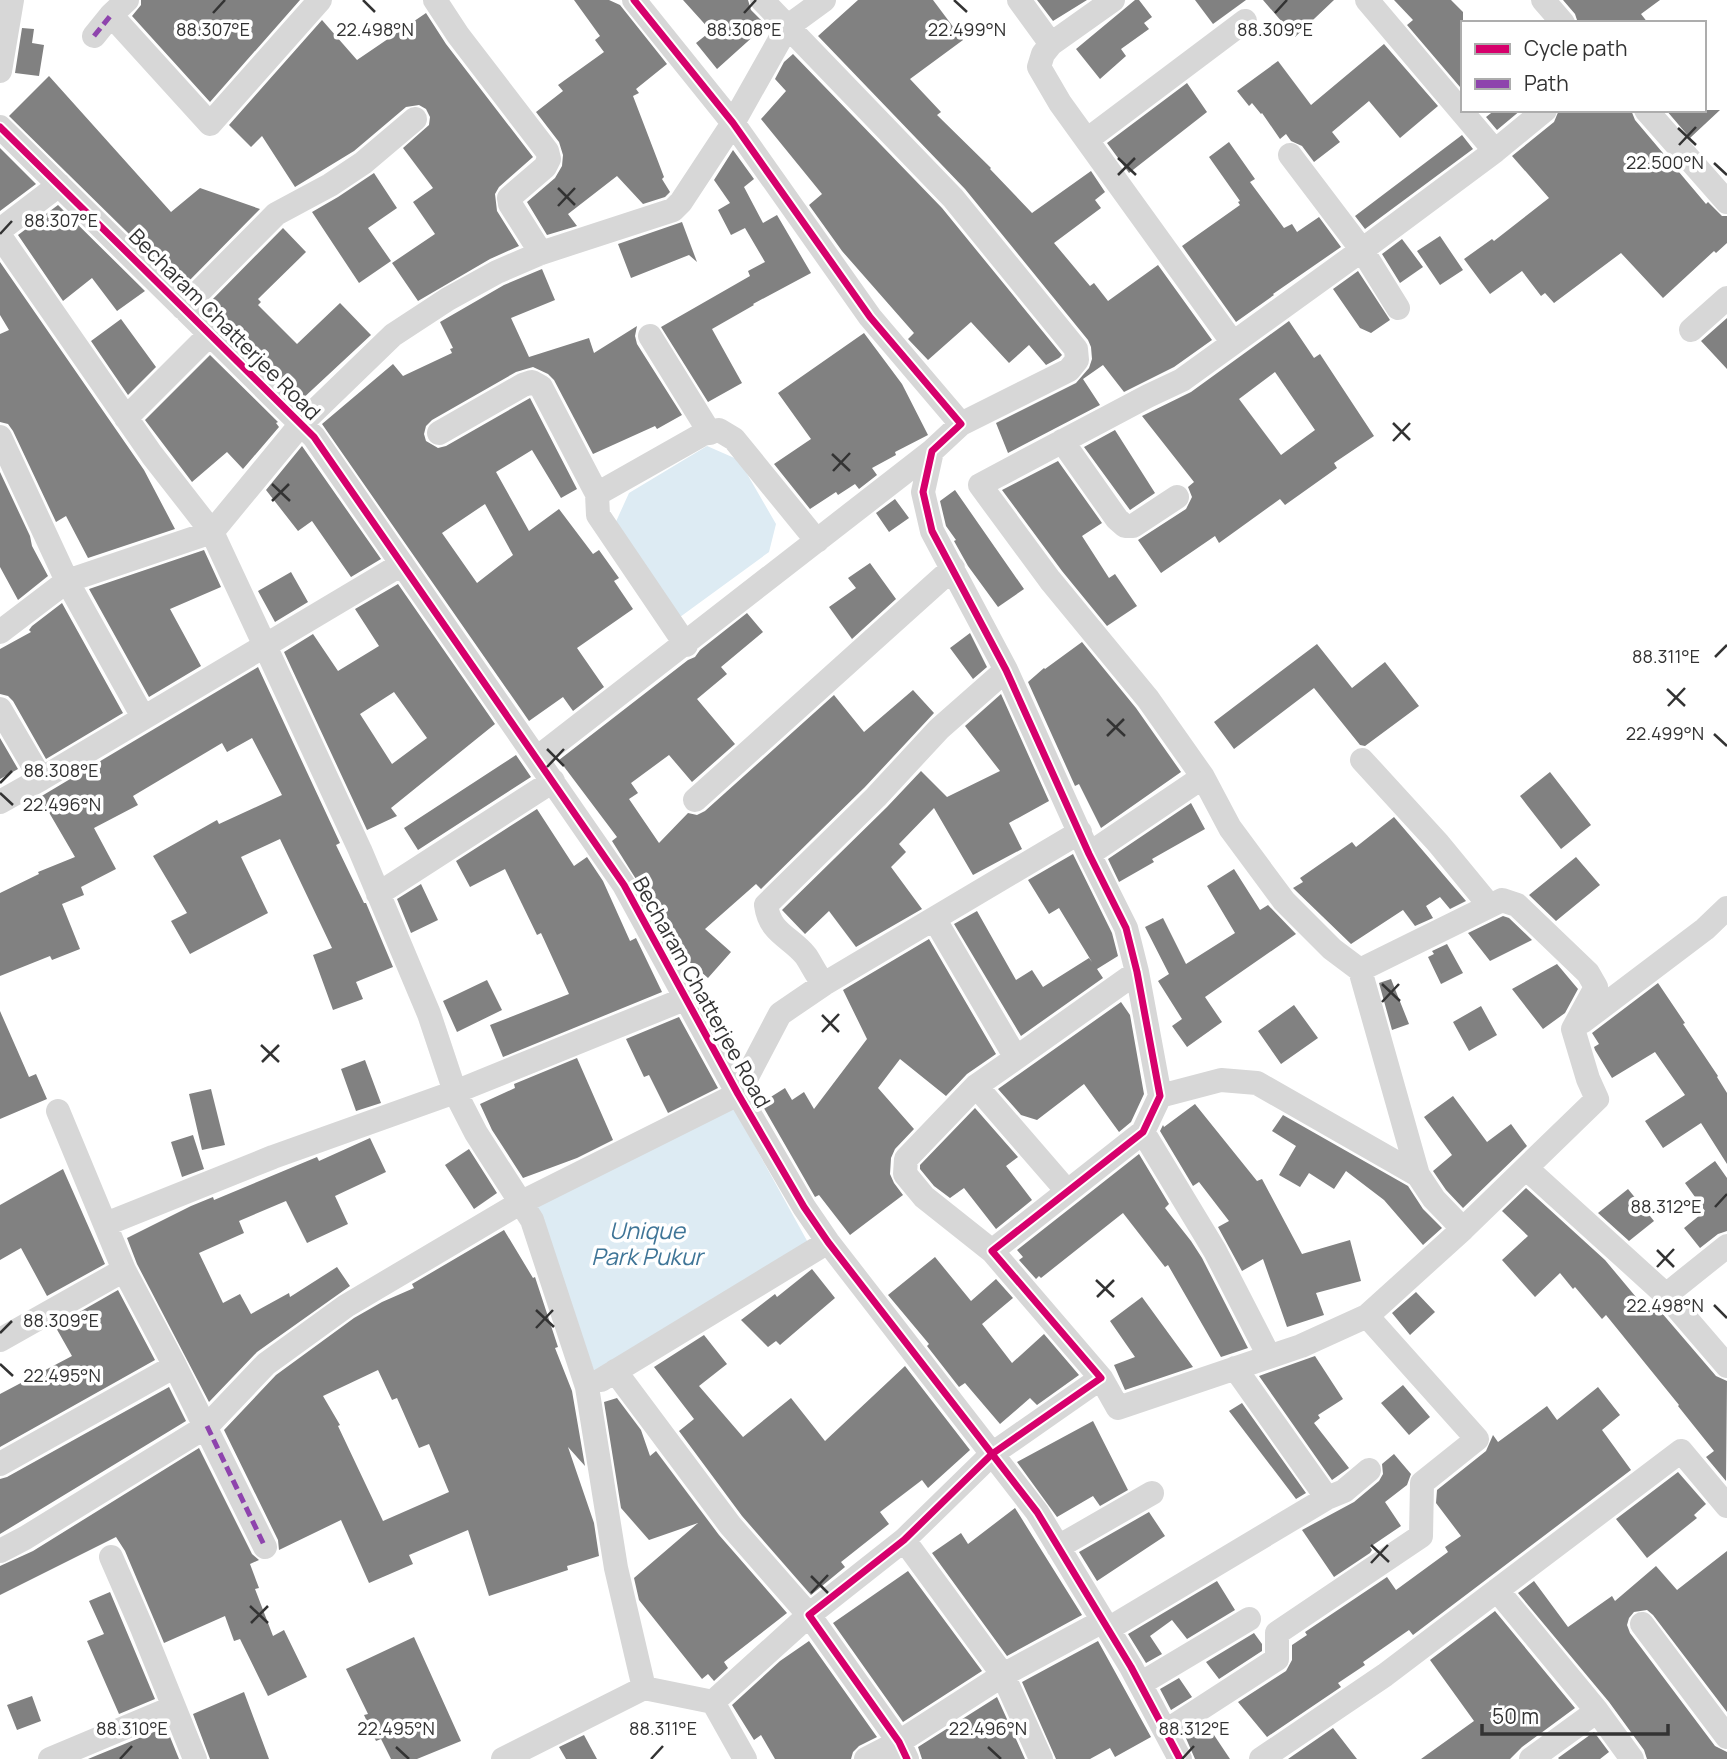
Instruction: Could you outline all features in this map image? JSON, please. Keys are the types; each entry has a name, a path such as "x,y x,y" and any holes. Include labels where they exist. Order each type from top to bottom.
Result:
{"street":[{"path":"0,71 12,0"},
{"path":"94,36 119,8 210,124 320,0"},
{"path":"435,0 458,35 547,151 550,159 545,167 509,198 510,204 541,253"},
{"path":"634,0 733,122 870,317 961,424"},
{"path":"537,758 686,645 932,451 961,424 1069,370 1077,360 1076,349 953,198 762,0"},
{"path":"0,632 67,581 212,532 301,425 393,335 448,299 497,272 541,253 673,210 681,202 733,122 787,27 824,0"},
{"path":"1019,0 1051,44"},
{"path":"1113,0 1051,44 1043,54 1039,67 1060,103 1233,342"},
{"path":"1543,0 1561,21"},
{"path":"1372,2 1461,110"},
{"path":"1088,139 1245,20"},
{"path":"1463,112 1495,151"},
{"path":"1463,1229 1434,1199 1418,1175 1360,970 1332,949 1284,901 1230,828 1203,777 1148,699 1050,580 980,485 1182,380 1362,250 1495,151 1543,112"},
{"path":"1648,112 1727,202"},
{"path":"183,308 276,214 330,185 363,163 415,119"},
{"name":"Becharam Chatterjee Road","path":"0,127 314,437 624,885 738,1094 804,1207 828,1242 1037,1512 1140,1684 1166,1731 1175,1757"},
{"path":"1290,155 1362,250 1398,308"},
{"path":"0,230 59,185"},
{"path":"0,236 126,418 212,532 378,894 429,1014 455,1092 476,1133 532,1220 587,1387 616,1568 643,1688"},
{"path":"1690,330 1727,298"},
{"path":"126,418 210,334"},
{"path":"650,336 710,433"},
{"path":"439,433 532,382 541,387 597,494 598,514 686,645"},
{"path":"597,494 703,434 719,430 734,439 817,541"},
{"path":"0,438 67,581 143,717"},
{"path":"1062,441 1117,519 1125,526 1133,526 1177,497"},
{"path":"932,451 923,492 932,531 1006,670 1084,843 1126,928 1160,1096 1143,1132 992,1251"},
{"path":"0,802 402,564"},
{"path":"695,800 953,568"},
{"path":"824,984 805,956 778,932 768,919 766,905 876,797 939,729 1006,670"},
{"path":"0,709 41,779"},
{"path":"1362,760 1489,905"},
{"path":"0,1551 207,1426 266,1364 336,1314 520,1203 738,1094 780,1014 824,984 935,920 1084,843 1203,777"},
{"path":"378,894 553,781"},
{"path":"1137,972 976,1086 906,1159 905,1174 924,1198 992,1251 1025,1287 1101,1378 1118,1408 1301,1346 1367,1315 1463,1229 1597,1099 1573,1029 1596,987 1588,974 1517,905 1502,900 1489,905 1456,924 1360,970"},
{"path":"1573,1029 1705,929 1727,908"},
{"path":"935,920 1016,1058"},
{"path":"106,1224 273,1157 455,1092 687,998"},
{"path":"1160,1096 1221,1080 1257,1083 1418,1175"},
{"path":"976,1086 1067,1191"},
{"path":"58,1111 124,1270 207,1426 265,1547"},
{"path":"1143,1132 1215,1251 1269,1356"},
{"path":"1526,1168 1666,1295 1727,1366"},
{"path":"587,1387 828,1242"},
{"path":"1666,1295 1727,1246"},
{"path":"0,1340 124,1270"},
{"path":"1166,1731 1277,1660 1277,1633 1421,1536 1422,1483 1477,1439 1367,1315"},
{"path":"0,1464 175,1366"},
{"path":"1235,1368 1327,1498"},
{"path":"615,1371 730,1525 809,1615 903,1750"},
{"path":"713,1702 809,1615 904,1540 992,1454 1101,1378"},
{"path":"1261,1759 1385,1675 1681,1451 1727,1506"},
{"path":"866,1759 903,1750 1003,1675 1105,1625 1344,1490 1369,1470"},
{"path":"1058,1548 1152,1493"},
{"path":"904,1540 1003,1675 1041,1759"},
{"path":"111,1557 195,1759"},
{"path":"1497,1590 1597,1711 1632,1759"},
{"path":"1140,1684 1249,1619"},
{"path":"1643,1624 1727,1737"},
{"path":"503,1759 643,1688 713,1702 745,1759"},
{"path":"50,1759 174,1707"},
{"path":"1531,1759 1597,1711"}],"water":[{"path":"707,446 739,460 776,524 769,552 680,617 614,526 629,493"},
{"name":"Unique Park Pukur","path":"730,1101 811,1248 597,1379 533,1200"}],"building":[{"path":"141,0 300,0 210,102 132,16 141,5"},
{"path":"574,0 609,0 620,5 667,64 636,89 639,93 633,96 664,177 662,179 670,192 665,197 643,204 617,176 568,214 577,226 547,235 527,202 555,178 562,166 563,155 559,142 536,112 563,91 558,85 604,52 595,40 600,36"},
{"path":"683,0 748,0 751,10 766,25 717,69 696,43 711,31"},
{"path":"858,0 933,0 963,40 910,79 941,112 937,115 1032,213 1091,171 1105,192 1095,200 1101,208 1054,243 1090,286 1094,283 1108,301 1158,265 1212,340 1174,367 1124,392 1103,365 1083,379 1100,405 1008,453 996,423 1076,383 1089,368 1092,359 1091,347 965,189 818,36"},
{"path":"1037,0 1087,0 1053,21"},
{"path":"1135,0 1139,0 1152,17 1144,23 1149,29 1121,49 1126,56 1100,79 1076,49"},
{"path":"1195,0 1246,0 1213,24"},
{"path":"1263,0 1334,0 1295,37"},
{"path":"1394,0 1451,0 1463,12 1461,86 1407,25 1413,20"},
{"path":"1563,0 1660,0 1641,14 1646,21 1577,21"},
{"path":"426,13 446,44 533,157 499,187 495,194 497,211 519,246 490,259 418,301 392,263 435,234 413,202 433,188 403,148 429,125 430,117 426,109 419,105 406,107 354,151 295,187 262,136 251,147 229,125 322,20 357,60"},
{"path":"22,28 34,29 32,43 44,45 39,76 15,73"},
{"path":"1384,44 1438,106 1400,138 1369,101 1332,132 1340,142 1314,162 1302,146 1291,141 1286,134 1280,139 1262,113 1252,103 1249,106 1237,91 1278,61 1311,105"},
{"path":"793,54 942,208 1062,355 1059,358 1046,365 1029,345 1009,363 971,322 928,360 908,339 914,333 842,251 809,205 822,194 761,119 786,91 775,79 784,62"},
{"path":"49,76 171,212 200,188 260,209 183,287 9,116"},
{"path":"1187,83 1207,112 1129,173 1107,143"},
{"path":"1720,110 1690,138 1668,112"},
{"path":"1492,112 1519,112 1497,130 1486,117"},
{"path":"1558,112 1632,112 1635,120 1706,204 1708,202 1722,216 1727,216 1727,243 1716,253 1714,251 1663,298 1621,253 1554,303 1545,293 1541,296 1522,271 1490,294 1464,259 1492,239 1494,241 1549,198 1512,156 1554,122"},
{"path":"1462,135 1473,149 1365,229 1355,216"},
{"path":"1229,142 1255,179 1250,182 1284,228 1292,224 1297,232 1319,217 1341,247 1236,322 1182,246 1240,205 1240,201 1209,157"},
{"path":"0,148 36,184 0,211"},
{"path":"733,150 754,179 744,187 763,223 777,215 811,273 712,329 742,383 708,402 661,327 750,276 748,271 765,262 745,228 731,235 718,210 730,203 714,180"},
{"path":"374,173 397,208 368,228 391,261 359,283 312,212"},
{"path":"58,205 145,291 117,311 92,278 63,301 18,235"},
{"path":"682,222 697,262 689,255 631,278 618,244"},
{"path":"283,228 306,252 258,299 261,302 258,305 297,344 340,303 371,335 299,402 204,308"},
{"path":"1440,236 1463,270 1440,285 1417,251"},
{"path":"1402,239 1423,267 1400,283 1382,254"},
{"path":"0,262 144,470 175,529 88,558 66,516 56,522 13,431 8,424 0,422 0,334 9,330 0,315"},
{"path":"542,269 555,300 511,318 529,357 589,338 594,353 637,326 637,344 682,415 657,429 655,426 593,454 554,380 533,367 516,372 426,426 426,441 438,448 446,446 530,398 577,489 561,498 532,450 496,472 529,531 559,509 593,554 599,550 619,578 614,581 633,609 577,648 604,687 573,711 563,697 529,721 322,424 393,364 403,376 452,353 450,349 453,348 440,322 504,285","holes":["485,504 513,555 477,583 442,533"]},
{"path":"1358,271 1390,320 1371,333 1360,328 1333,289"},
{"path":"1727,318 1727,369 1701,341"},
{"path":"121,319 156,367 128,395 91,341"},
{"path":"1289,321 1314,358 1320,354 1374,436 1334,463 1337,468 1285,505 1280,499 1219,543 1215,536 1161,573 1138,540 1186,509 1192,497 1188,487 1194,482 1142,416 1191,392","holes":["1275,372 1315,430 1281,455 1239,399"]},
{"path":"864,333 902,384 928,435 895,452 896,455 872,468 877,475 859,489 855,484 838,495 836,492 810,509 774,464 811,439 778,393"},
{"path":"210,355 278,422 276,423 279,427 243,469 227,452 192,482 145,420"},
{"path":"1115,430 1155,493 1130,510 1084,447"},
{"path":"302,446 381,559 351,577 312,521 298,531 266,490"},
{"path":"1058,461 1102,523 1082,536 1109,578 1115,574 1137,606 1107,626 1002,490"},
{"path":"0,472 48,576 18,600 0,567"},
{"path":"955,490 1024,589 998,607 968,566 946,526 940,501"},
{"path":"895,499 909,518 889,532 876,513"},
{"path":"204,550 221,587 170,609 201,666 149,697 89,589"},
{"path":"870,563 896,599 852,639 829,607 856,588 848,578"},
{"path":"291,572 308,602 275,622 258,591"},
{"path":"398,584 495,724 391,808 397,816 367,830 284,652 313,634 338,671 379,646 355,609","holes":["394,692 427,738 392,764 360,714"]},
{"path":"62,603 123,713 46,759 13,701 0,694 0,649 31,632 29,630 32,626"},
{"path":"747,613 763,632 721,667 727,674 697,699 735,744 692,782 669,755 631,783 638,793 629,799 659,843 688,813 697,815 705,811 834,695 864,732 913,690 934,713 865,787 761,889 756,884 705,929 731,952 708,978 677,951 663,925 670,921 646,895 612,841 617,837 559,760 695,657 700,650"},
{"path":"970,633 987,667 973,679 950,648"},
{"path":"1082,642 1136,708 1181,772 1101,828 1079,784 1075,786 1028,682"},
{"path":"1317,644 1352,688 1385,662 1419,706 1365,746 1360,745 1314,688 1234,749 1214,722"},
{"path":"258,667 340,843 336,845 366,903 393,967 356,982 363,999 333,1010 313,955 332,948 280,839 241,857 268,913 190,954 171,921 187,913 153,856 217,820 219,824 282,795 252,738 227,752 222,743 133,796 138,805 94,828 116,869 81,887 84,895 62,904 80,949 52,960 50,956 0,976 0,893 39,874 38,872 75,857 40,797"},
{"path":"1001,694 1049,801 1009,823 1022,849 973,875 934,808 899,844 906,852 891,867 922,909 856,947 829,911 805,934 782,910 921,771 947,797 1000,771 965,726"},
{"path":"0,738 18,769 0,779"},
{"path":"516,755 531,777 418,850 404,828"},
{"path":"1550,772 1591,825 1561,849 1520,796"},
{"path":"1191,803 1205,829 1152,859 1154,862 1119,882 1108,859"},
{"path":"537,809 574,866 587,857 603,881 630,941 636,938 662,992 503,1057 490,1025 569,994 541,933 537,935 505,869 470,887 456,861"},
{"path":"1394,817 1466,901 1450,909 1440,897 1426,906 1433,918 1415,926 1403,910 1351,944 1293,888 1303,882 1300,878 1352,842 1356,847"},
{"path":"1073,854 1112,933 1118,956 1097,969 1103,978 1021,1036 954,924 977,911 1016,980 1032,970 1043,987 1089,958 1092,962 1059,908 1049,914 1028,880"},
{"path":"1576,857 1600,885 1556,921 1529,895"},
{"path":"1234,869 1260,910 1268,905 1296,934 1205,997 1222,1022 1187,1047 1172,1026 1182,1019 1158,981 1169,974 1145,927 1163,918 1186,964 1235,933 1207,886"},
{"path":"421,884 438,920 411,933 397,899"},
{"path":"1503,916 1509,918 1532,940 1490,961 1468,933"},
{"path":"929,939 996,1054 967,1074 946,1096 900,1059 878,1088 914,1129 895,1149 891,1158 890,1174 903,1195 850,1235 819,1195 815,1197 761,1103 785,1088 792,1100 804,1092 814,1109 867,1039 843,990"},
{"path":"1447,944 1463,973 1441,984 1428,957 1434,954 1432,951"},
{"path":"1557,964 1578,989 1565,1013 1543,1029 1512,989"},
{"path":"1391,979 1409,1024 1392,1030 1379,983"},
{"path":"487,980 502,1010 457,1032 443,1001"},
{"path":"1658,983 1727,1093 1727,1164 1701,1123 1663,1148 1645,1121 1685,1095 1655,1052 1612,1078 1595,1050 1594,1047 1599,1044 1592,1033"},
{"path":"1121,1002 1130,1015 1144,1094 1131,1122 1119,1132 1084,1084 1037,1120 1021,1115 998,1089"},
{"path":"1294,1005 1318,1038 1281,1064 1258,1031"},
{"path":"1481,1006 1497,1035 1469,1051 1453,1022"},
{"path":"0,1011 29,1077 36,1074 47,1099 0,1119"},
{"path":"679,1017 718,1088 668,1113 649,1075 644,1077 626,1039"},
{"path":"577,1058 613,1140 577,1158 523,1178 492,1130 480,1104 515,1088 514,1084"},
{"path":"365,1060 381,1103 356,1111 341,1069"},
{"path":"211,1089 225,1145 202,1150 189,1094"},
{"path":"1453,1096 1487,1142 1511,1124 1527,1146 1463,1208 1433,1171 1452,1155 1424,1117"},
{"path":"1195,1104 1257,1181 1262,1179 1302,1254 1350,1240 1361,1281 1316,1293 1324,1315 1287,1327 1263,1259 1242,1271 1218,1227 1229,1221 1199,1182 1193,1186 1160,1131 1163,1125 1164,1127"},
{"path":"975,1108 1018,1157 1006,1166 1032,1200 996,1229 964,1188 950,1198 934,1186 920,1169 920,1165"},
{"path":"1283,1115 1408,1186 1423,1209 1442,1228 1423,1245 1384,1200 1346,1171 1334,1189 1309,1173 1300,1187 1279,1175 1296,1146 1272,1131"},
{"path":"193,1135 204,1169 182,1177 171,1142"},
{"path":"370,1138 386,1172 335,1196 348,1224 307,1243 286,1201 239,1221 244,1233 199,1253 223,1303 240,1294 251,1314 289,1293 290,1297 337,1267 350,1286 257,1352 209,1402 137,1264 127,1238 191,1206 213,1197 214,1200 317,1157 319,1161"},
{"path":"469,1149 497,1193 474,1209 445,1165"},
{"path":"1139,1154 1169,1204 1165,1208 1202,1258 1248,1348 1221,1357 1168,1265 1165,1267 1123,1213 1041,1278 1039,1276 1036,1279 1019,1260 1023,1257 1017,1250"},
{"path":"1715,1161 1727,1178 1727,1231 1718,1234 1700,1248 1684,1228 1705,1211 1685,1183"},
{"path":"63,1169 105,1264 47,1296 21,1248 0,1260 0,1205"},
{"path":"1526,1188 1605,1260 1646,1309 1655,1305 1716,1376 1727,1381 1726,1481 1706,1457 1714,1451 1606,1315 1602,1319 1560,1273 1535,1297 1502,1260 1528,1236 1502,1211"},
{"path":"1628,1189 1654,1221 1629,1241 1598,1213"},
{"path":"504,1230 533,1278 535,1277 558,1347 555,1348 572,1391 585,1466 568,1447 594,1523 599,1556 567,1566 568,1570 489,1596 468,1530 409,1555 413,1564 369,1583 341,1520 279,1550 278,1540 224,1430 276,1375 354,1318 414,1288 412,1284","holes":["378,1370 392,1400 397,1398 419,1448 429,1444 449,1492 383,1521 338,1426 340,1425 323,1396"]},
{"path":"935,1257 971,1301 996,1279 1013,1298 982,1324 1012,1363 1044,1334 1079,1375 1037,1405 1030,1398 1000,1424 965,1383 959,1387 927,1346 929,1344 888,1295"},
{"path":"812,1269 835,1298 780,1345 776,1341 768,1347 741,1320 775,1294 777,1297"},
{"path":"118,1290 155,1360 0,1447 0,1394 72,1356 55,1326"},
{"path":"1416,1292 1435,1312 1410,1335 1392,1313"},
{"path":"1142,1297 1193,1367 1125,1390 1114,1365 1135,1357 1110,1321"},
{"path":"704,1335 727,1364 699,1386 743,1437 791,1398 825,1441 905,1366 970,1450 928,1488 922,1480 880,1512 889,1524 841,1562 845,1567 811,1595 742,1516 679,1431 694,1419 654,1367"},
{"path":"1315,1356 1343,1399 1318,1415 1320,1418 1314,1423 1349,1468 1332,1480 1259,1376"},
{"path":"1403,1385 1430,1417 1409,1435 1381,1403"},
{"path":"169,1387 186,1421 0,1534 0,1479"},
{"path":"1598,1387 1620,1415 1602,1430 1631,1470 1413,1635 1409,1630 1363,1662 1365,1665 1338,1683 1341,1687 1267,1737 1238,1702 1286,1671 1292,1660 1292,1645 1307,1635 1305,1632 1387,1577 1396,1590 1448,1552 1445,1547 1461,1536 1436,1503 1437,1490 1486,1451 1493,1435 1498,1442 1547,1406 1557,1420"},
{"path":"617,1398 641,1430 650,1456 656,1451 719,1535 787,1613 724,1662 728,1668 714,1681 708,1674 702,1679 639,1600 634,1578 698,1523 649,1540 621,1508 604,1402"},
{"path":"1242,1403 1306,1493 1296,1499 1229,1411"},
{"path":"1093,1421 1128,1490 1100,1506 1093,1496 1057,1517 1017,1462"},
{"path":"199,1448 252,1554 259,1560 250,1564 259,1588 255,1589 273,1636 284,1630 307,1677 268,1696 240,1639 234,1641 225,1616 164,1643 125,1551 116,1537 0,1595 0,1566 33,1551"},
{"path":"1394,1454 1411,1474 1407,1485 1385,1502 1401,1526 1370,1547 1370,1553 1334,1577 1302,1530 1354,1502 1379,1481 1383,1474 1382,1464"},
{"path":"1678,1472 1706,1504 1694,1515 1697,1518 1647,1558 1616,1519"},
{"path":"1015,1508 1082,1615 1007,1656 932,1553 961,1533 968,1544"},
{"path":"1149,1512 1165,1536 1097,1581 1079,1552"},
{"path":"1727,1551 1727,1712 1653,1615 1647,1610 1634,1612 1627,1625 1630,1633 1715,1746 1727,1752 1727,1759 1647,1759 1644,1750 1609,1702 1518,1593 1534,1581 1568,1627 1612,1596 1615,1601 1656,1566 1677,1590"},
{"path":"908,1571 982,1671 903,1722 833,1623"},
{"path":"1217,1581 1235,1610 1187,1639 1172,1620 1150,1636 1162,1654 1146,1663 1128,1634"},
{"path":"110,1592 155,1699 119,1714 87,1641 104,1634 89,1601"},
{"path":"1495,1611 1575,1708 1510,1759 1421,1759 1474,1721 1430,1660"},
{"path":"1254,1633 1262,1644 1262,1651 1219,1679 1206,1662"},
{"path":"414,1637 461,1741 417,1759 391,1759 381,1739 376,1741 364,1715 368,1714 346,1669"},
{"path":"809,1641 877,1737 859,1746 851,1759 775,1759 761,1735 754,1740 732,1705 780,1661"},
{"path":"1098,1641 1151,1737 1115,1757 1110,1748 1090,1759 1056,1759 1022,1682"},
{"path":"1179,1678 1192,1697 1171,1710 1160,1689"},
{"path":"244,1692 269,1759 210,1759 193,1714"},
{"path":"32,1696 41,1721 17,1730 7,1705"},
{"path":"997,1697 1025,1759 922,1759 918,1747"},
{"path":"1206,1723 1230,1759 1195,1759 1185,1736"},
{"path":"166,1727 179,1759 88,1759"},
{"path":"1333,1728 1357,1759 1288,1759"},
{"path":"1594,1732 1609,1752 1600,1759 1558,1758"},
{"path":"584,1735 597,1759 566,1759 559,1747"}],"marked path":[{"path":"94,36 111,15"},
{"path":"207,1426 265,1547"}],"cycle path":[{"path":"634,0 733,123 870,317 961,424 932,451 923,492 932,531 1006,670 1089,854 1126,928 1160,1096 1143,1132 992,1251 1101,1378 992,1454 904,1540 809,1615 899,1742 907,1759"},
{"path":"0,127 314,437 624,885 738,1094 804,1207 828,1242 1037,1512 1131,1667 1180,1759"}]}
